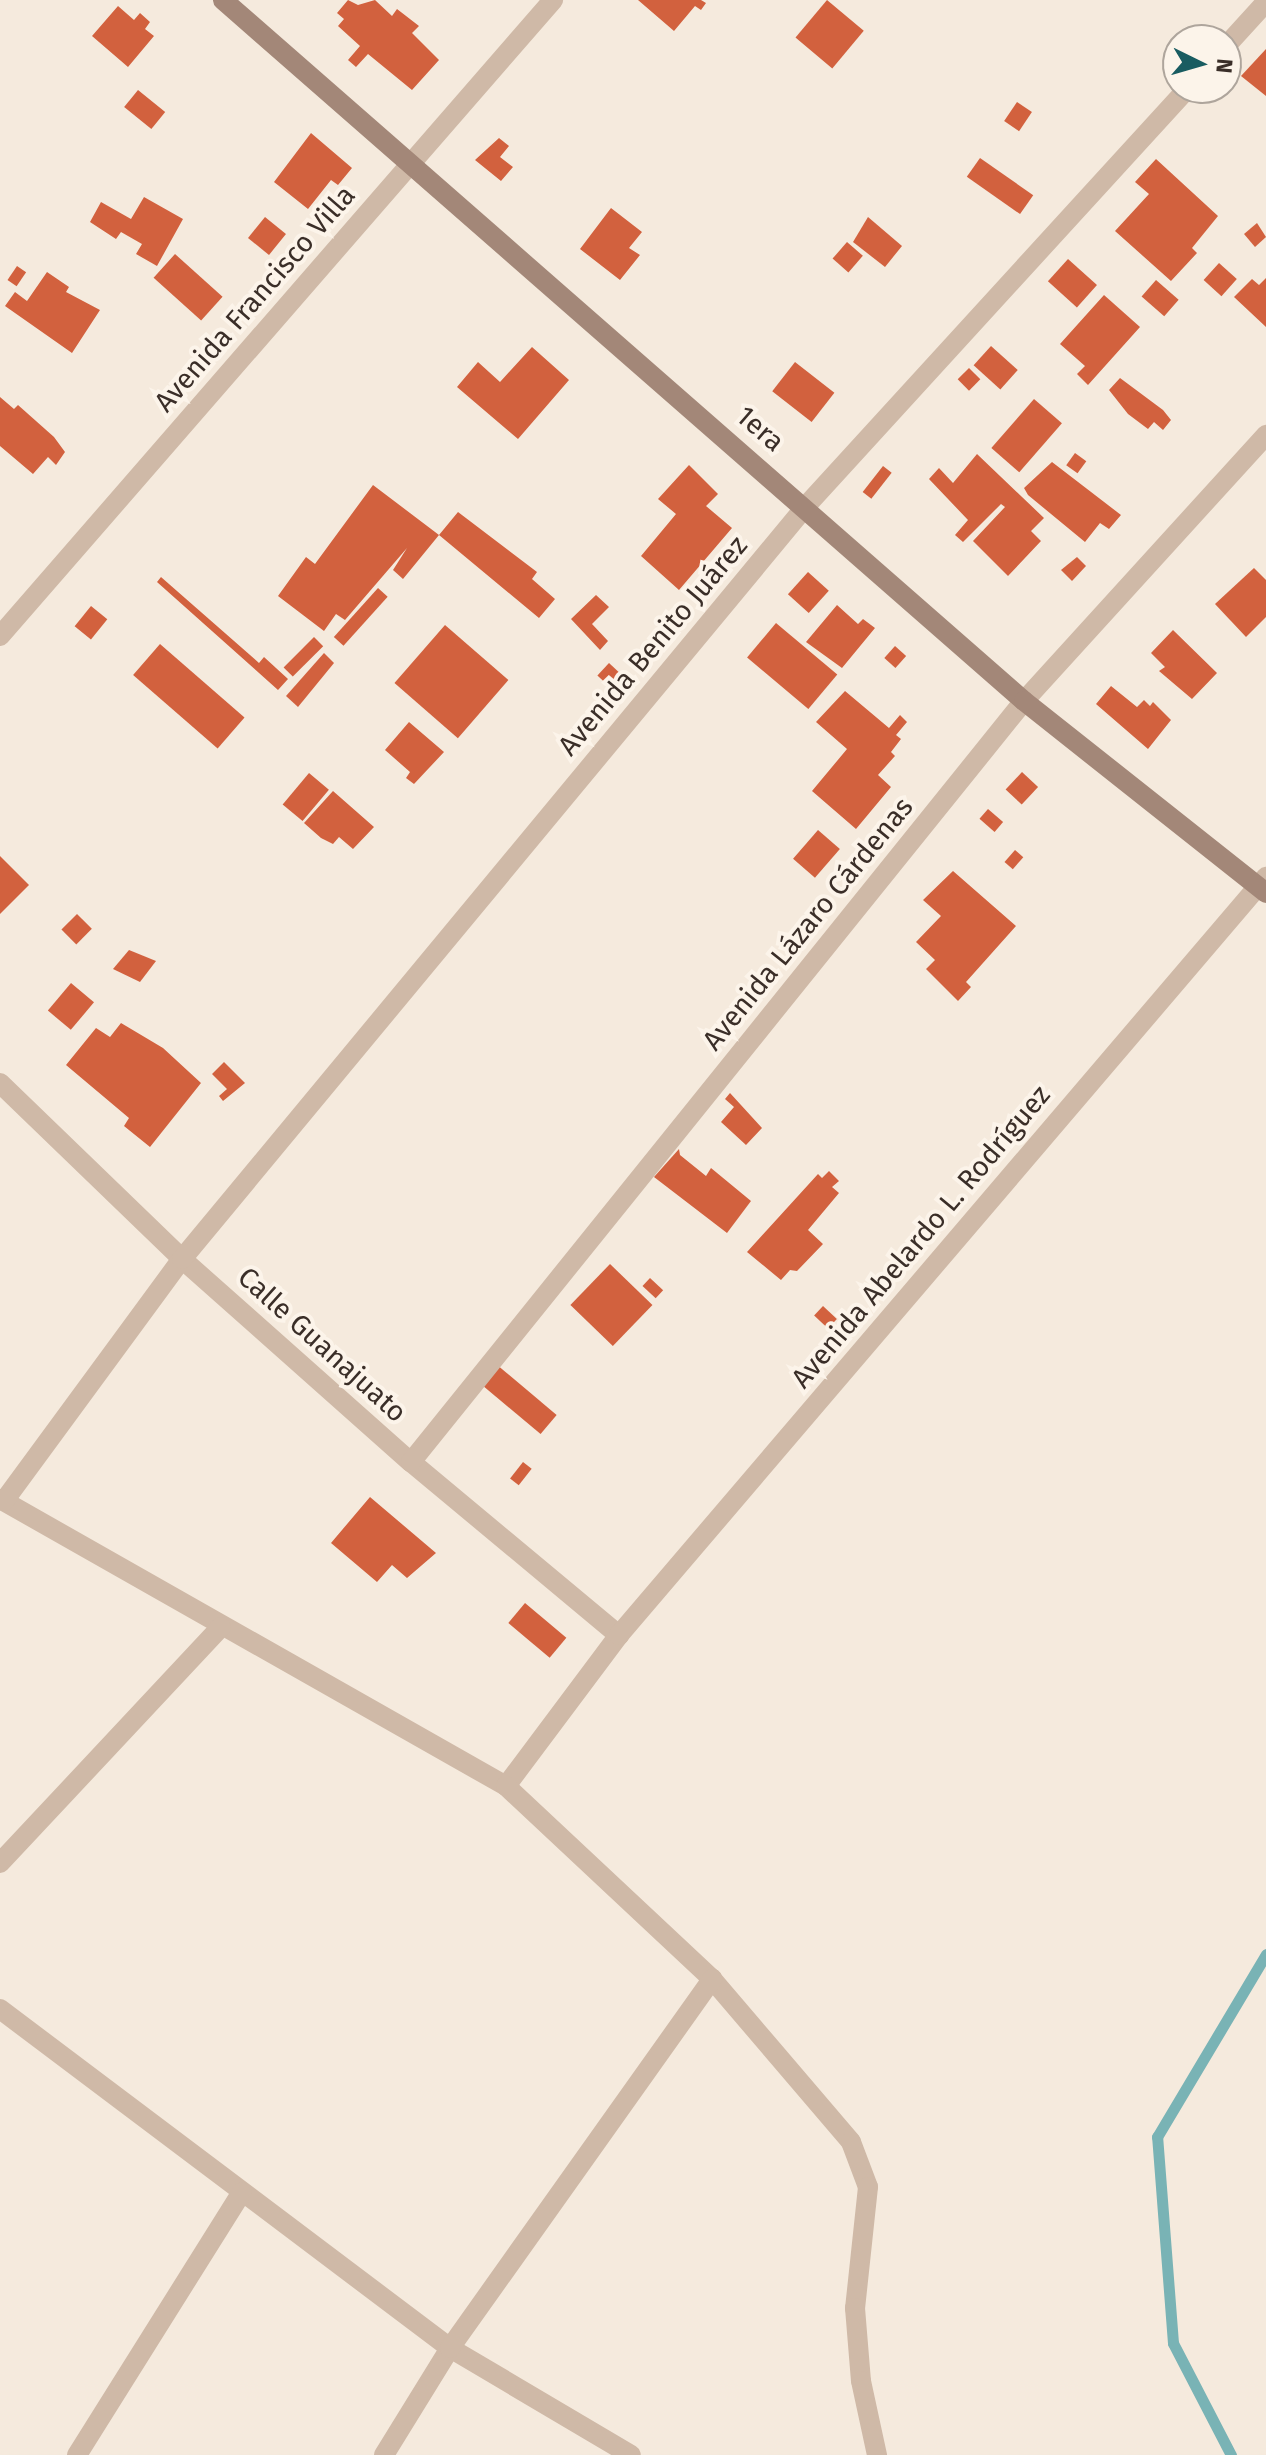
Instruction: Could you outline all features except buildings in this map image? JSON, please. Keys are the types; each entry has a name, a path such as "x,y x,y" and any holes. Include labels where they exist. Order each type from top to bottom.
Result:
{"main road":[{"name":"1era","path":"223,0 806,506 1024,701 1263,885"}],"street":[{"name":"Avenida Francisco Villa","path":"0,636 553,0"},
{"path":"1242,28 1266,2"},
{"name":"Avenida Benito Juárez","path":"2,1500 182,1259 806,506 1173,104"},
{"name":"Avenida Lázaro Cárdenas","path":"411,1462 1024,701 1266,435"},
{"name":"Avenida Abelardo L. Rodríguez","path":"506,1786 619,1635 1263,885"},
{"name":"Calle Guanajuato","path":"0,1083 182,1259 411,1462 619,1635"},
{"path":"2,1500 506,1786 712,1979 851,2142 862,2164 868,2187 855,2308 857,2347 877,2455"},
{"path":"0,1863 221,1627"},
{"path":"384,2455 450,2348 712,1979"},
{"path":"0,2009 450,2348 631,2455"},
{"path":"79,2454 242,2192"}],"waterway":[{"path":"1231,2455 1173,2343 1157,2137 1266,1954"}]}
